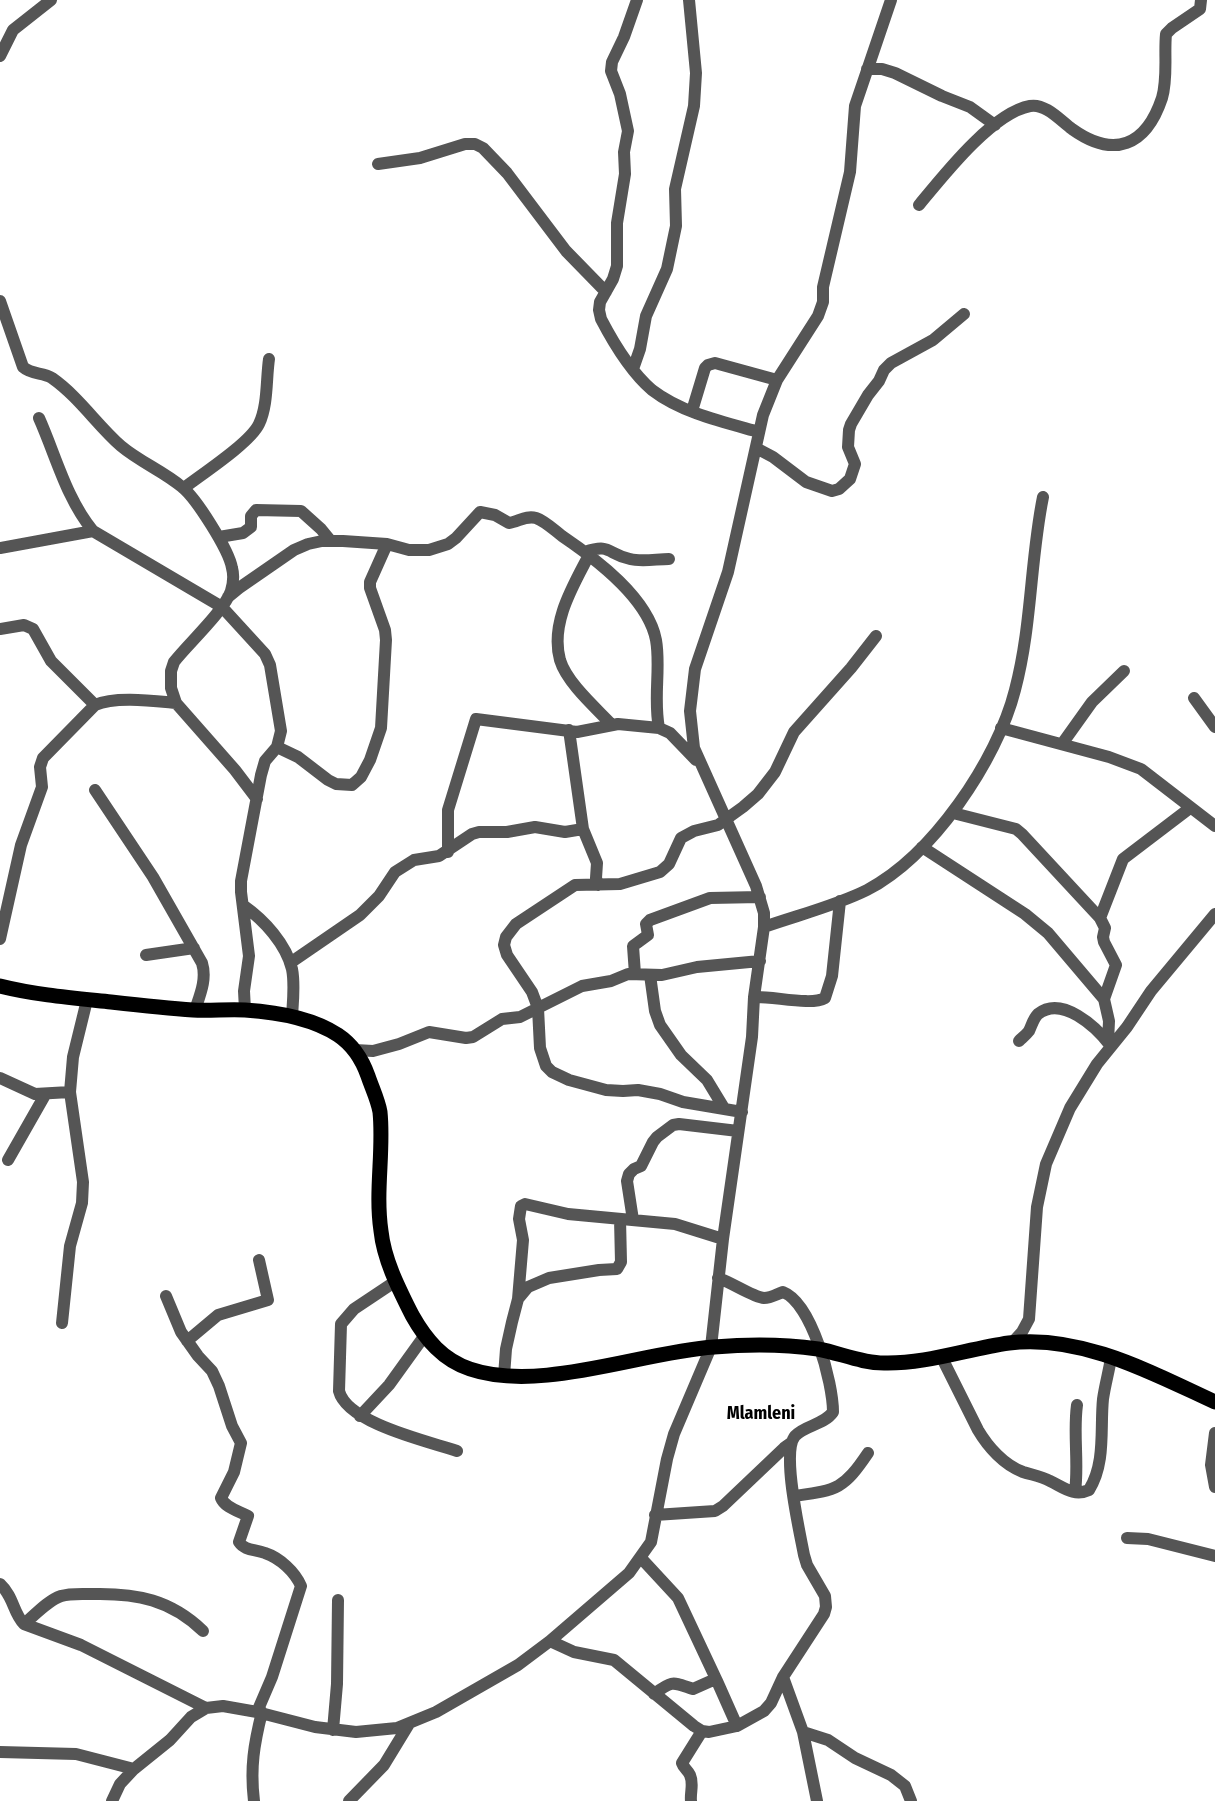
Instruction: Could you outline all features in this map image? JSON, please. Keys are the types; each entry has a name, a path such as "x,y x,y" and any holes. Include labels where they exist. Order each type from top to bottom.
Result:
{"main road":[{"path":"0,986 28,993 87,1000 195,1010 245,1010 292,1016 324,1027 341,1036 355,1050 365,1068 379,1107 381,1233 396,1281 432,1346 468,1369 504,1376 572,1372 711,1347 781,1345 820,1350 877,1363 912,1362 1012,1343 1044,1342 1111,1358 1215,1402"}],"street":[{"path":"0,56 13,30 51,0"},
{"path":"636,0 624,37 612,62 611,71 620,94 628,131 624,152 626,174 617,223 617,266 614,279 599,310 601,319 633,369 654,391 692,411 759,432"},
{"path":"633,369 640,349 646,316 666,268 676,226 675,189 694,106 696,73 689,0"},
{"path":"112,1801 120,1784 134,1769 170,1740 191,1717 206,1708 223,1706 260,1712 333,1730 356,1732 409,1724 480,1688 518,1665 550,1641 612,1588 641,1558 651,1542 674,1434 711,1347 723,1239 752,1037 754,997 764,927 760,897 727,818 699,763 694,748 690,711 695,669 728,572 763,415 777,380 796,348 811,329 822,306 823,287 849,172 855,106 891,0"},
{"path":"919,205 965,152 1015,110 1032,106 1044,108 1091,141 1105,145 1118,145 1143,135 1162,97 1166,34 1200,9 1201,0"},
{"path":"867,69 882,69 895,73 970,107 995,125"},
{"path":"378,164 420,158 465,144 475,144 483,148 507,173 566,251 606,292"},
{"path":"0,301 23,367 32,373 53,379 119,444 184,488 219,537 229,556 232,568 232,587 225,602"},
{"path":"756,448 806,482 832,491 839,489 850,479 855,464 848,440 851,423 884,370 891,363 945,333 964,314"},
{"path":"184,488 240,444 258,426 263,411 268,359"},
{"path":"692,411 708,364 715,363 777,380"},
{"path":"39,418 74,502 82,518 93,531 225,602 232,616 268,660 281,722 280,738 277,747 265,761 241,881 249,956 244,991 245,1010"},
{"path":"764,927 840,901 869,889 886,878 922,847 965,796 1001,728 1016,690 1029,616 1036,537 1043,497"},
{"path":"219,537 247,531 251,527 251,516 256,510 292,509 303,512 330,540"},
{"path":"257,799 236,770 176,703 170,679 174,662 238,588 294,550 308,544 330,540 387,544 409,550 438,548 463,533 480,512 495,515 509,523 526,518 536,518 587,554 617,579 645,615 656,642 655,698 658,728"},
{"path":"0,548 93,531"},
{"path":"277,747 298,757 336,784 352,785 361,777 370,760 381,728 386,640 370,582 387,544"},
{"path":"612,724 581,692 560,661 560,625 566,599 587,554 601,547 615,555 632,560 669,559"},
{"path":"0,629 24,625 33,629 51,661 95,705"},
{"path":"742,1112 683,1102 660,1094 638,1090 606,1090 568,1080 552,1072 546,1066 540,1048 538,1008 529,985 507,955 504,945 506,937 516,924 557,899 570,888 581,884 620,884 660,872 669,864 681,838 694,831 718,825 743,807 767,783 785,754 794,732 876,636"},
{"path":"1062,744 1092,702 1124,671"},
{"path":"1194,698 1215,727"},
{"path":"0,939 21,845 42,787 40,767 43,758 95,705 111,701 176,703"},
{"path":"448,852 448,810 476,718 577,732 612,724 658,728 670,733 699,763"},
{"path":"1001,728 1109,757 1141,769 1215,826"},
{"path":"568,730 584,829 597,863 598,885"},
{"path":"94,790 153,877 194,948 204,970 202,989 195,1010"},
{"path":"1100,918 1124,859 1190,808"},
{"path":"953,813 1016,829 1061,874 1100,918 1105,928 1104,942 1116,965 1104,999"},
{"path":"290,963 360,915 379,896 395,872 414,860 439,856 472,834 479,832 507,832 535,827 565,832 584,829"},
{"path":"922,847 962,871 1036,922 1048,933 1104,999 1109,1021 1109,1044"},
{"path":"635,974 633,946 648,935 646,924 650,920 710,898 760,897"},
{"path":"754,997 768,996 817,1001 825,998 832,976 840,901"},
{"path":"243,906 260,919 276,938 290,963 293,981 292,1016"},
{"path":"1012,1343 1022,1332 1029,1319 1037,1207 1046,1164 1066,1115 1109,1044 1127,1027 1172,964 1215,914"},
{"path":"146,955 194,948"},
{"path":"355,1050 373,1051 429,1032 473,1037 502,1019 520,1017 582,986 611,981 628,974 676,973 717,964 760,961"},
{"path":"650,975 655,1011 660,1025 681,1055 707,1080 723,1108"},
{"path":"62,1323 70,1246 82,1203 83,1182 70,1092 73,1057 87,1000"},
{"path":"1019,1041 1038,1015 1054,1008 1076,1015 1097,1029 1109,1044"},
{"path":"0,1078 35,1094 70,1092"},
{"path":"8,1160 45,1095"},
{"path":"518,1299 530,1285 549,1278 599,1270 614,1270 619,1267 626,1220 627,1180 631,1171 644,1163 652,1142 657,1137 678,1124 738,1131"},
{"path":"504,1376 506,1349 518,1299 523,1240 519,1219 521,1206 530,1205 568,1214 675,1224 723,1239"},
{"path":"187,1341 218,1315 268,1300 259,1260"},
{"path":"655,1515 715,1511 791,1443 796,1435 833,1412 829,1384 808,1316 789,1294 783,1292 766,1298 756,1296 718,1278"},
{"path":"396,1281 354,1309 340,1324 339,1391 341,1399 360,1416 375,1424 457,1450"},
{"path":"166,1296 181,1332 212,1371 232,1426 242,1443 234,1472 221,1498 227,1506 248,1516 239,1542 244,1548 266,1553 284,1565 301,1586 260,1712 251,1766 254,1801"},
{"path":"1029,1319 1035,1334 1044,1342"},
{"path":"360,1416 389,1385 425,1335"},
{"path":"941,1356 985,1442 1019,1470 1050,1480 1062,1489 1075,1492 1089,1490 1098,1464 1102,1446 1103,1398 1111,1358"},
{"path":"1075,1492 1077,1405"},
{"path":"1215,1433 1211,1465 1215,1487"},
{"path":"550,1641 574,1652 614,1660 702,1731 716,1731 737,1726 768,1708 783,1677 824,1614 826,1602 825,1596 807,1565 800,1534 789,1462 791,1443"},
{"path":"794,1496 830,1491 842,1485 854,1473 867,1453"},
{"path":"1126,1539 1148,1539 1215,1556"},
{"path":"641,1558 678,1598 737,1726"},
{"path":"0,1584 7,1591 24,1624 81,1645 206,1708"},
{"path":"24,1624 61,1596 115,1593 136,1595 173,1608 189,1617 203,1631"},
{"path":"333,1730 337,1684 338,1600"},
{"path":"783,1677 803,1732 816,1801"},
{"path":"654,1694 669,1683 679,1683 693,1689 711,1681 717,1681"},
{"path":"349,1801 384,1765 409,1724"},
{"path":"692,1801 690,1793 693,1783 690,1773 683,1768 682,1763 702,1731"},
{"path":"803,1732 828,1740 855,1758 891,1775 905,1786 911,1801"},
{"path":"0,1752 76,1754 134,1769"}],"district":[{"name":"Mlamleni","path":"761,1414"}]}
